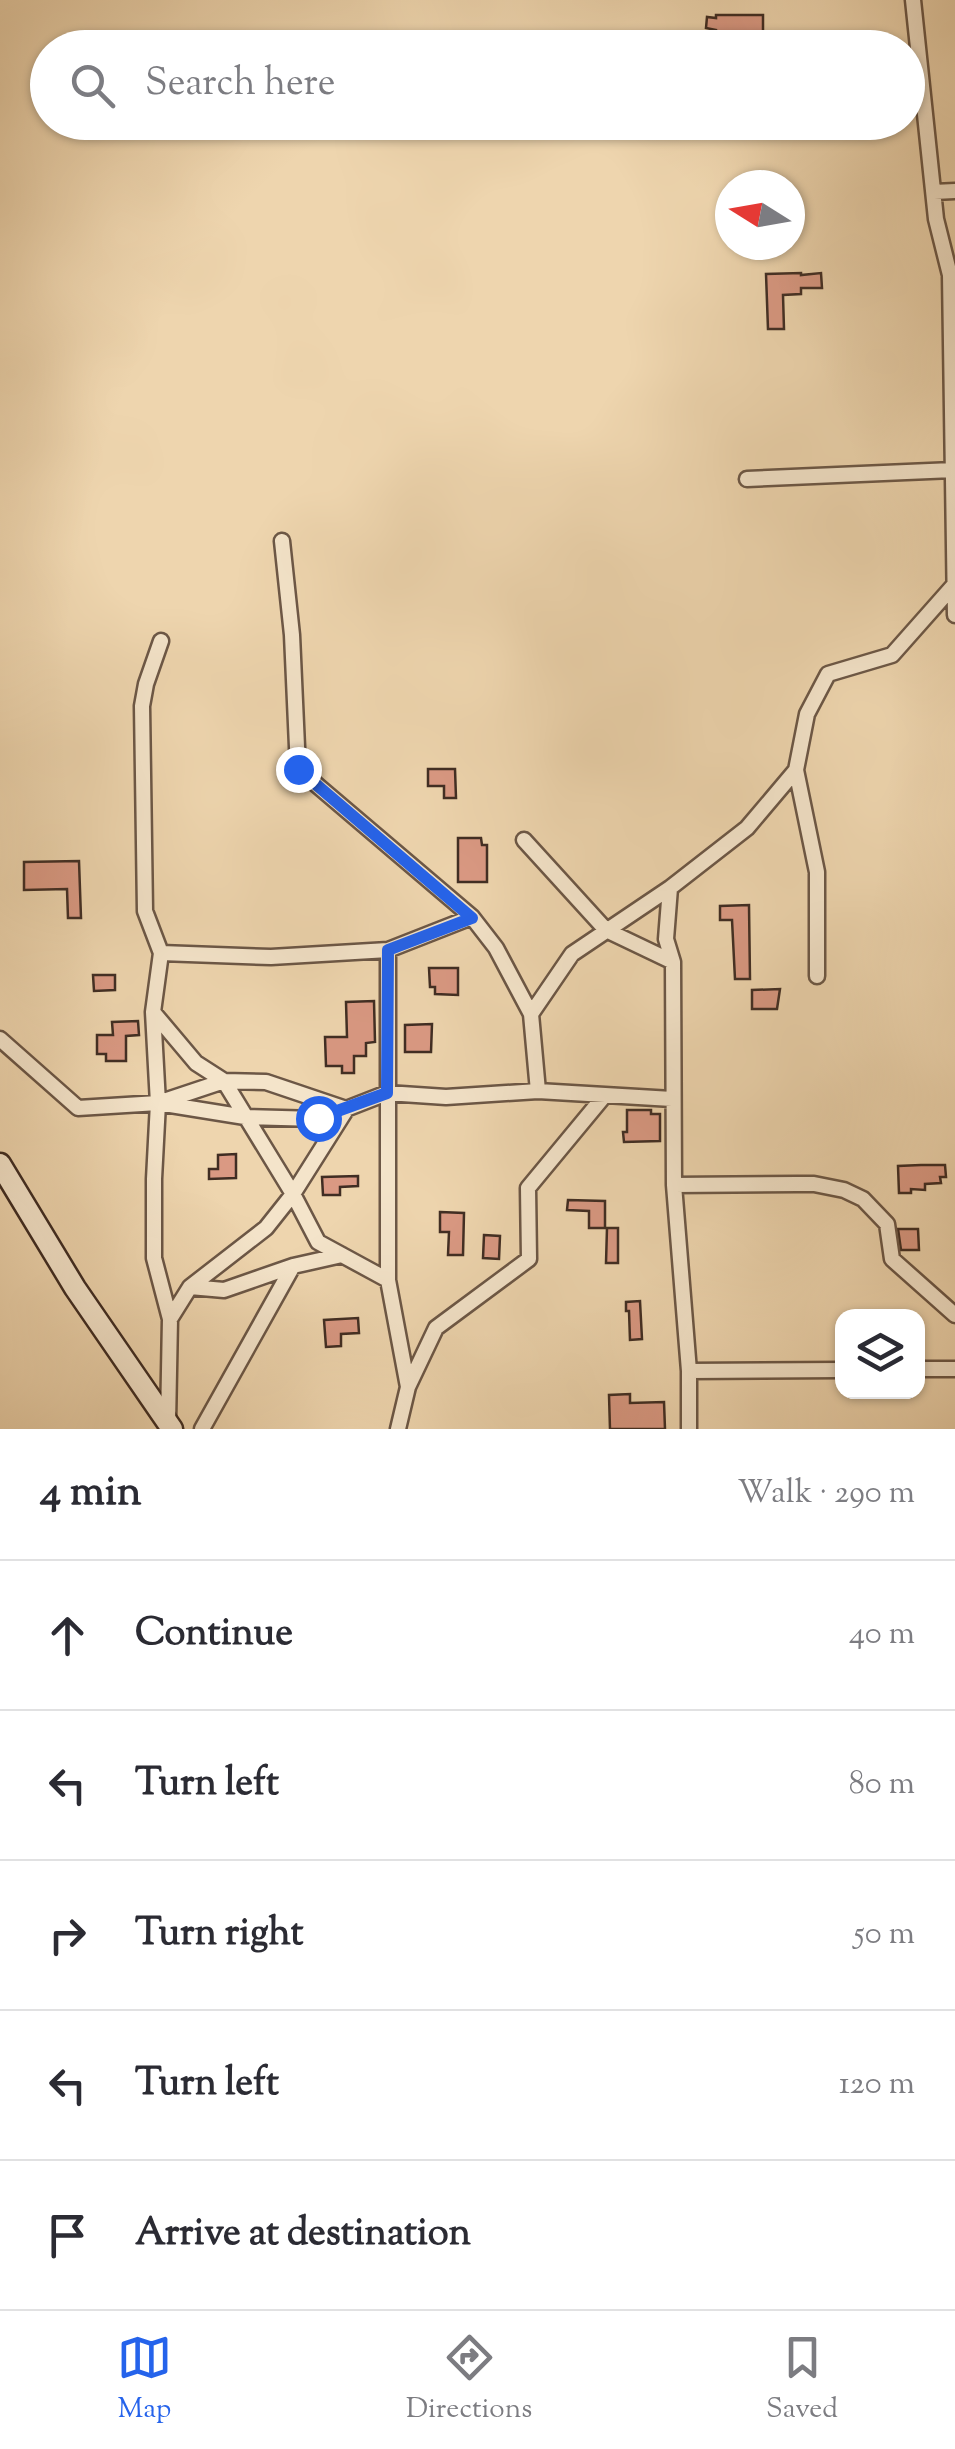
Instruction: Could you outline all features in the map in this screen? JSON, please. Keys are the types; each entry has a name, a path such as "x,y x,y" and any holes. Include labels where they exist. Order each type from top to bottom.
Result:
{"main road":[{"path":"4,1178 169,1427"}],"street":[{"path":"913,0 916,30"},
{"path":"925,110 936,219 950,275 955,615"},
{"path":"934,192 955,191"},
{"path":"747,480 952,470"},
{"path":"282,541 292,635 298,769 472,918 496,948 532,1014 538,1092"},
{"path":"817,976 817,872 796,770 807,714 828,674 892,655 954,585"},
{"path":"161,640 142,706 145,911 162,953 153,1012 158,1103 154,1258 170,1319 169,1427"},
{"path":"532,1014 572,954 670,888 747,828 796,770"},
{"path":"524,840 606,930 672,962"},
{"path":"670,888 666,940 672,962 674,1185 689,1370 689,1429"},
{"path":"162,953 271,957 388,950 472,918"},
{"path":"388,950 388,1280 408,1387"},
{"path":"153,1012 196,1062 224,1082 294,1194 318,1242 388,1280"},
{"path":"0,1039 78,1108 158,1103 246,1117 318,1118 387,1093 446,1097 538,1092 672,1098"},
{"path":"158,1103 224,1082 266,1082 346,1109"},
{"path":"398,1429 408,1387 436,1328 529,1259 528,1188 605,1095"},
{"path":"170,1319 190,1286 266,1228 294,1194 346,1109"},
{"path":"674,1185 814,1184 863,1199 887,1224 892,1259 955,1315"},
{"path":"190,1286 224,1290 294,1266 342,1255"},
{"path":"202,1429 294,1266"},
{"path":"925,1370 955,1368"},
{"path":"689,1370 835,1370"}],"building":[{"path":"763,15 763,30 706,28 707,17"},
{"path":"821,273 822,288 801,288 801,294 783,295 784,329 768,329 766,274"},
{"path":"428,769 455,769 456,798 444,798 444,786 428,786"},
{"path":"458,838 481,838 482,845 487,845 487,882 458,882"},
{"path":"79,861 81,918 68,918 67,889 24,890 24,862"},
{"path":"749,905 750,979 735,979 732,920 720,920 720,906"},
{"path":"429,968 458,968 458,995 435,994 435,987 430,987"},
{"path":"93,975 115,975 115,990 94,991"},
{"path":"780,989 777,1009 752,1009 752,990"},
{"path":"374,1001 375,1042 366,1043 366,1056 354,1056 354,1073 342,1073 342,1066 326,1066 325,1037 347,1037 346,1002"},
{"path":"138,1021 139,1035 126,1036 126,1061 106,1061 106,1054 97,1054 97,1035 113,1035 112,1022"},
{"path":"432,1024 431,1052 405,1052 405,1025"},
{"path":"627,1110 660,1114 660,1141 624,1142"},
{"path":"236,1154 236,1178 209,1179 209,1169 218,1169 218,1155"},
{"path":"945,1165 946,1177 940,1177 941,1183 925,1184 925,1190 899,1193 898,1166"},
{"path":"358,1176 358,1186 340,1187 340,1195 323,1195 322,1177"},
{"path":"568,1200 605,1201 605,1228 589,1228 589,1211 567,1210"},
{"path":"440,1212 464,1213 463,1255 448,1255 449,1232 440,1232"},
{"path":"607,1228 618,1228 618,1263 606,1263"},
{"path":"898,1229 918,1229 919,1250 901,1250"},
{"path":"484,1235 500,1236 499,1259 483,1258"},
{"path":"640,1301 642,1339 630,1340 626,1302"},
{"path":"358,1318 359,1333 341,1334 341,1346 326,1347 324,1320"},
{"path":"630,1394 630,1403 664,1402 665,1429 610,1429 609,1395"}],"route":[{"path":"298,769 472,918 388,950 387,1093 318,1118"}]}
